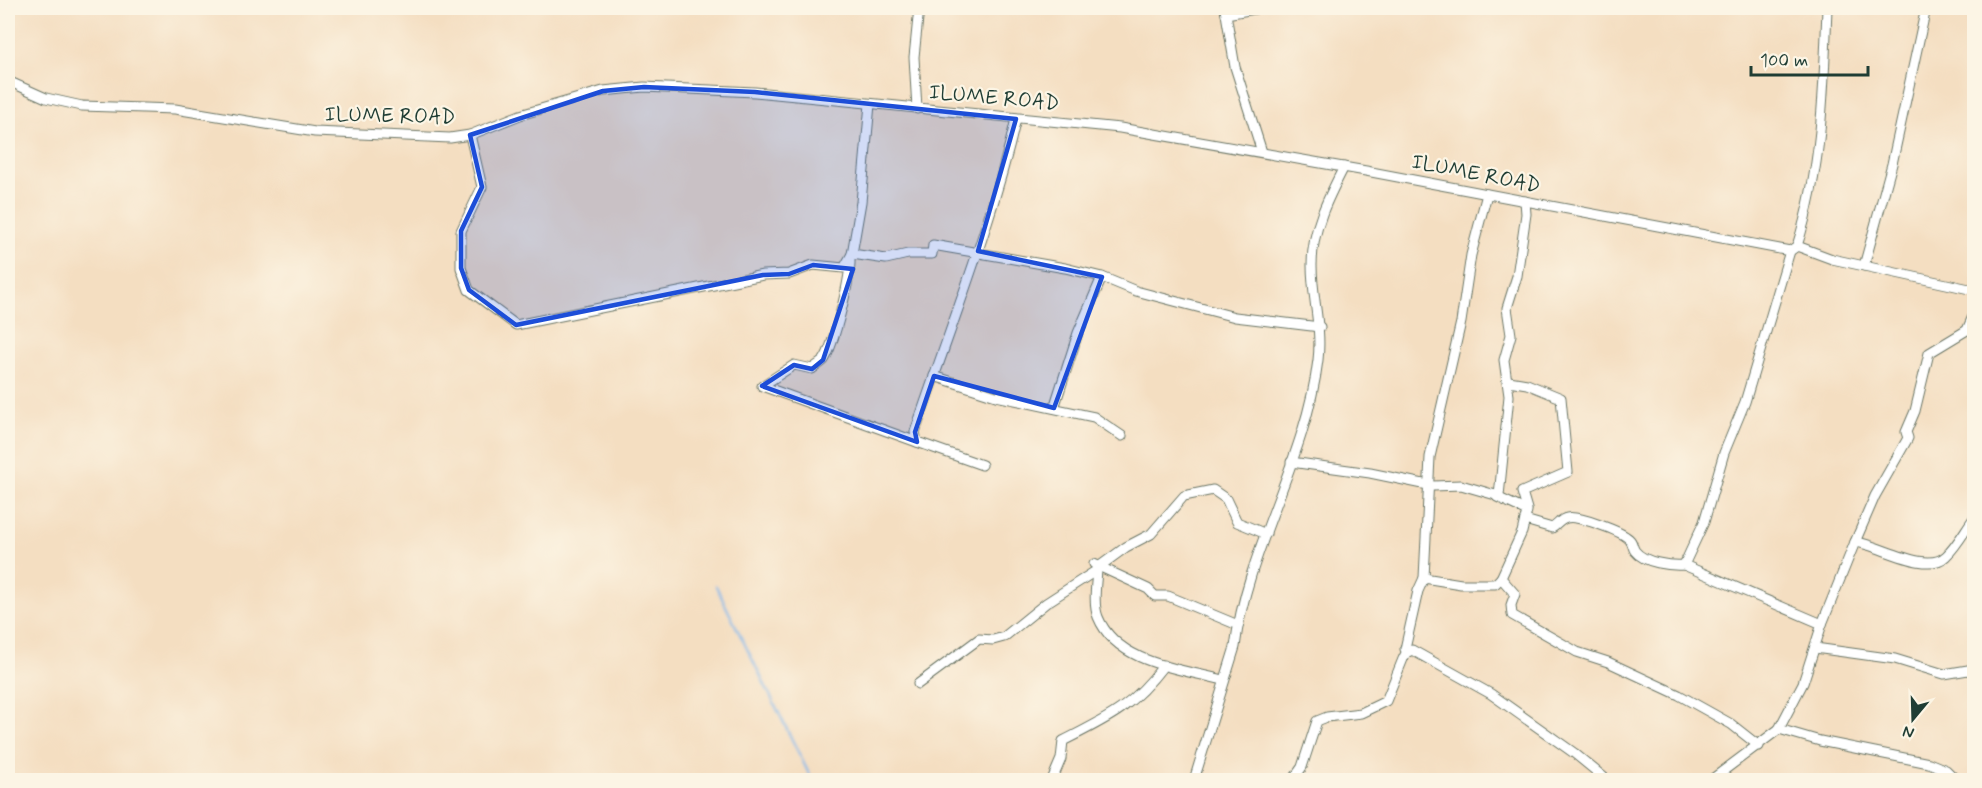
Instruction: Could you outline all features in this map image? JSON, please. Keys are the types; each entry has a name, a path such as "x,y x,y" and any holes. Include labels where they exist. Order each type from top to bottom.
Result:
{"street":[{"path":"917,109 914,57 919,8"},
{"path":"1260,8 1226,11 1235,67 1262,152"},
{"path":"1684,565 1704,522 1724,453 1745,402 1814,183 1822,124 1824,8"},
{"path":"1864,266 1892,164 1926,8"},
{"path":"1974,8 1974,14"},
{"name":"ILUME ROAD","path":"8,81 46,98 82,106 175,109 315,132 372,137 450,138 470,135 552,105 623,89 754,92 1120,128 1794,248 1974,290"},
{"path":"870,104 861,202 851,257 851,275 832,342 823,360 812,369 794,366 762,386 981,465"},
{"path":"917,442 915,432 978,251 1005,166 1016,118"},
{"path":"470,135 482,187 461,231 461,268 469,290 478,300 516,325 763,275 789,274 813,265 844,268 851,257"},
{"path":"1194,780 1235,647 1236,627 1244,602 1250,570 1266,534 1313,394 1320,327 1314,286 1313,249 1321,215 1344,167"},
{"path":"1405,649 1418,591 1424,578 1433,443 1461,321 1471,255 1487,194"},
{"path":"1497,497 1501,494 1506,446 1509,381 1504,360 1511,335 1507,308 1517,276 1526,214 1525,201"},
{"path":"851,257 886,259 895,256 932,254 933,245 978,251 1102,277 1136,291 1235,317 1284,325 1320,327"},
{"path":"1054,408 1078,333 1102,277"},
{"path":"1711,780 1779,729 1803,683 1822,624 1875,496 1908,438 1906,432 1915,411 1929,353 1967,330 1974,314"},
{"path":"934,376 996,396 1094,417 1122,436"},
{"path":"1424,578 1461,584 1495,584 1501,578 1526,520 1527,509 1522,492 1568,472 1561,398 1527,384 1509,381"},
{"path":"1291,462 1370,473 1429,486 1461,485 1527,509"},
{"path":"918,684 979,639 993,640 1004,637 1097,566 1151,534 1184,496 1213,490 1221,495 1237,522 1266,534"},
{"path":"1526,520 1552,528 1562,519 1570,517 1581,519 1622,534 1630,539 1635,551 1641,556 1672,566 1684,565 1822,624"},
{"path":"1855,542 1864,543 1911,560 1932,563 1947,556 1974,518"},
{"path":"1097,566 1148,589 1155,596 1168,596 1233,623"},
{"path":"1097,566 1099,619 1129,651 1164,665 1223,680"},
{"path":"1501,578 1515,594 1510,612 1516,618 1577,652 1608,662 1679,695 1731,724 1759,746"},
{"path":"1815,648 1884,656 1944,674 1974,669"},
{"path":"1293,780 1302,767 1317,721 1321,718 1361,713 1386,701 1403,659 1412,650 1491,694 1574,753 1607,780"},
{"path":"1052,780 1061,759 1063,741 1120,711 1143,693 1164,665"},
{"path":"1779,729 1820,741 1929,763 1946,770 1956,780"}],"highlighted area":[{"path":"644,87 755,92 1016,119 978,251 1102,277 1054,408 934,376 915,432 917,442 762,386 794,365 812,369 823,360 853,269 813,265 789,274 763,275 516,325 469,290 461,268 461,231 482,187 470,135 603,91"}],"waterway":[{"path":"716,586 812,780"}]}
